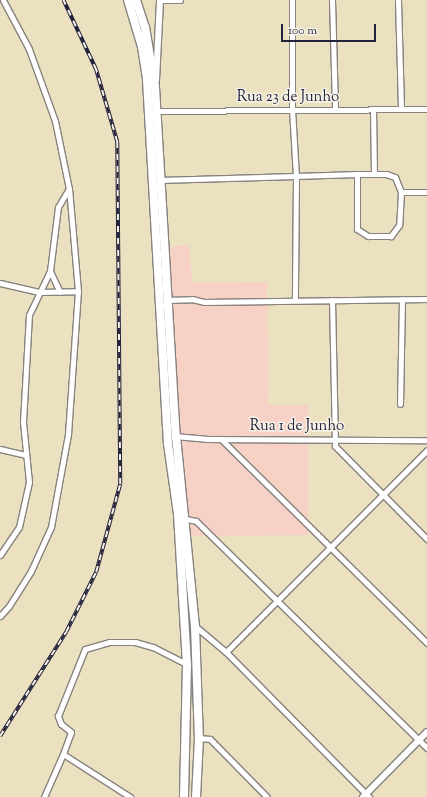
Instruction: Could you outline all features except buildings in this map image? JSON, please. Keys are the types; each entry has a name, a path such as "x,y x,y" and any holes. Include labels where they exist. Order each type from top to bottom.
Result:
{"highway":[{"path":"128,0 142,47 152,111 159,180 176,436 186,519 195,626 199,738 196,797"},
{"path":"136,0 145,27 155,87 152,111 167,435 178,514 187,664 184,797"}],"street":[{"path":"0,616 30,571 51,527 68,434 78,290 69,189 55,121 29,49 3,0"},
{"path":"155,87 160,0 180,0"},
{"path":"292,0 292,109 296,176 295,300"},
{"path":"332,0 335,110"},
{"path":"398,0 401,109"},
{"path":"373,109 374,174"},
{"name":"Rua 23 de Junho","path":"152,111 427,109"},
{"path":"159,180 357,174 374,174 395,177 401,192 400,225 397,232 391,236 361,233 356,222 357,174"},
{"path":"0,555 19,527 25,506 29,482 25,455 23,422 29,315 50,271 58,207 69,189"},
{"path":"401,192 427,192"},
{"path":"50,271 60,292"},
{"path":"0,283 39,292 78,290"},
{"path":"167,300 192,299 204,302 427,299"},
{"path":"400,404 402,299"},
{"path":"332,300 335,440 337,450 427,538"},
{"name":"Rua 1 de Junho","path":"167,435 221,439 427,440"},
{"path":"221,439 427,643"},
{"path":"0,449 25,455"},
{"path":"226,652 427,450"},
{"path":"186,519 196,521 427,748"},
{"path":"195,626 226,652 366,796 427,732"},
{"path":"44,797 71,732 61,724 58,716 85,649 109,642 135,642 153,647 187,664"},
{"path":"199,738 210,739 266,797"},
{"path":"63,754 130,797"}],"shaded area":[{"path":"189,245 192,283 267,282 268,405 308,405 308,535 189,536 174,394 170,247"}],"railway":[{"path":"0,736 66,632 96,572 120,484 117,142 96,70 63,0"}]}
